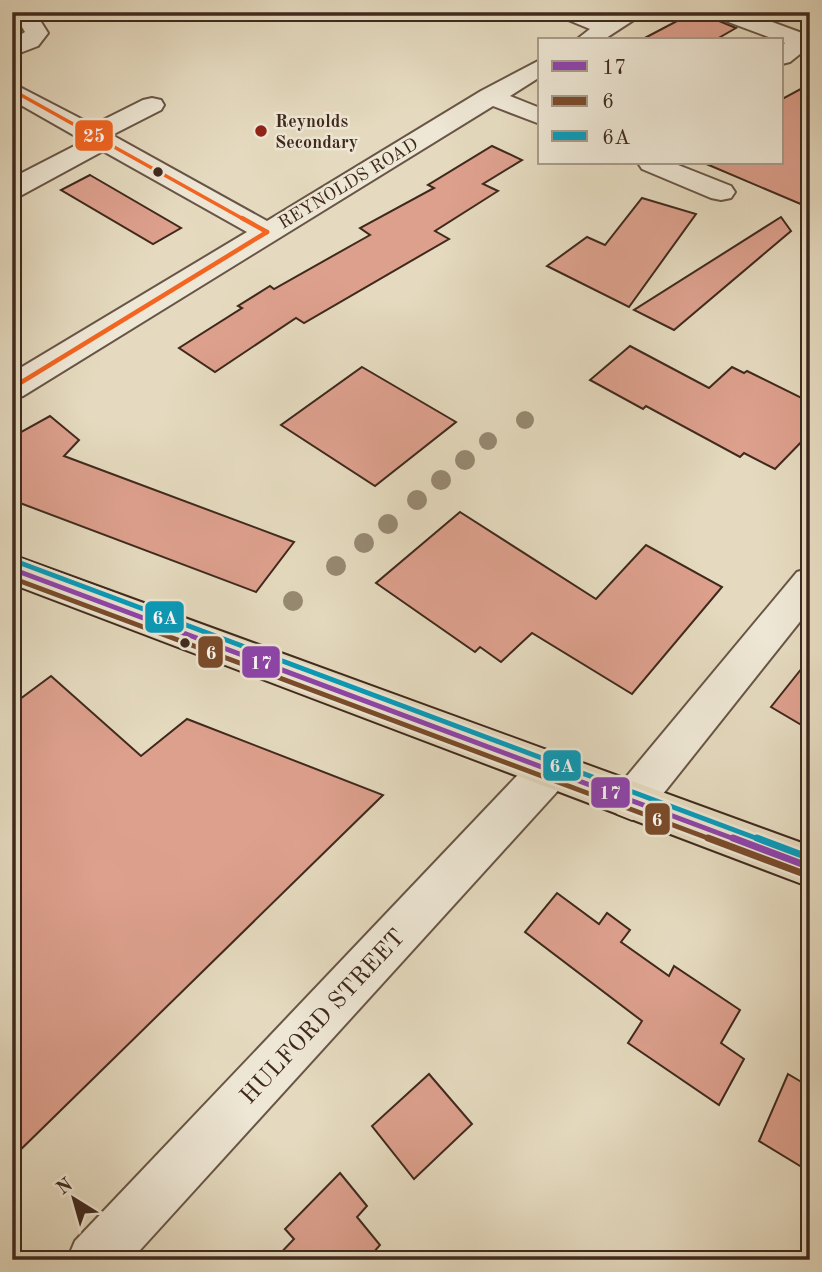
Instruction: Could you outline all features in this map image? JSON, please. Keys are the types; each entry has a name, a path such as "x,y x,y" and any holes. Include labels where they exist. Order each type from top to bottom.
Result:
{"main road":[{"path":"12,569 810,867"}],"street":[{"path":"26,12 23,14 37,30 27,45"},
{"path":"569,12 608,28"},
{"path":"590,38 635,12"},
{"path":"723,12 802,41 784,55"},
{"name":"REYNOLDS ROAD","path":"12,388 538,68"},
{"path":"12,90 267,232"},
{"path":"490,96 538,116"},
{"path":"12,189 152,105"},
{"path":"654,164 721,191"},
{"path":"632,801 810,582"},
{"name":"HULFORD STREET","path":"94,1260 549,771"}],"building":[{"path":"694,12 710,12 714,19 736,28 718,38 645,38"},
{"path":"810,84 810,208 706,164 784,164 784,98"},
{"path":"492,146 522,160 483,184 498,191 435,231 449,239 304,323 296,318 215,372 179,348 242,308 238,306 270,286 274,289 370,235 360,228 434,188 428,185"},
{"path":"90,175 181,228 153,244 61,190"},
{"path":"642,198 696,214 629,307 547,266 587,237 605,245"},
{"path":"781,217 791,231 674,330 634,310"},
{"path":"630,346 709,388 732,367 744,373 747,371 810,402 810,433 775,469 744,453 740,457 646,406 643,409 590,380"},
{"path":"362,367 456,422 375,486 281,425"},
{"path":"50,416 79,440 64,456 294,542 256,592 12,500 12,437"},
{"path":"460,512 596,599 646,545 722,587 632,694 532,633 501,662 480,647 475,652 376,583"},
{"path":"810,658 810,730 771,707"},
{"path":"51,676 141,756 187,719 383,795 12,1158 12,705"},
{"path":"557,893 599,924 607,913 630,930 621,942 669,976 674,966 740,1010 721,1043 744,1059 719,1105 628,1043 642,1021 525,932"},
{"path":"429,1074 472,1124 414,1179 372,1126"},
{"path":"788,1074 810,1087 810,1172 759,1141"},
{"path":"340,1173 367,1206 357,1217 380,1245 367,1260 274,1260 294,1239 285,1229"}],"transit line":[{"name":"25","path":"12,90 267,232"},
{"name":"25","path":"12,388 267,232"},
{"name":"6A","path":"15,561 810,858"},
{"name":"17","path":"12,569 810,867"},
{"name":"6","path":"12,578 807,875"}],"place":[{"name":"Reynolds Secondary","path":"261,131"}]}
